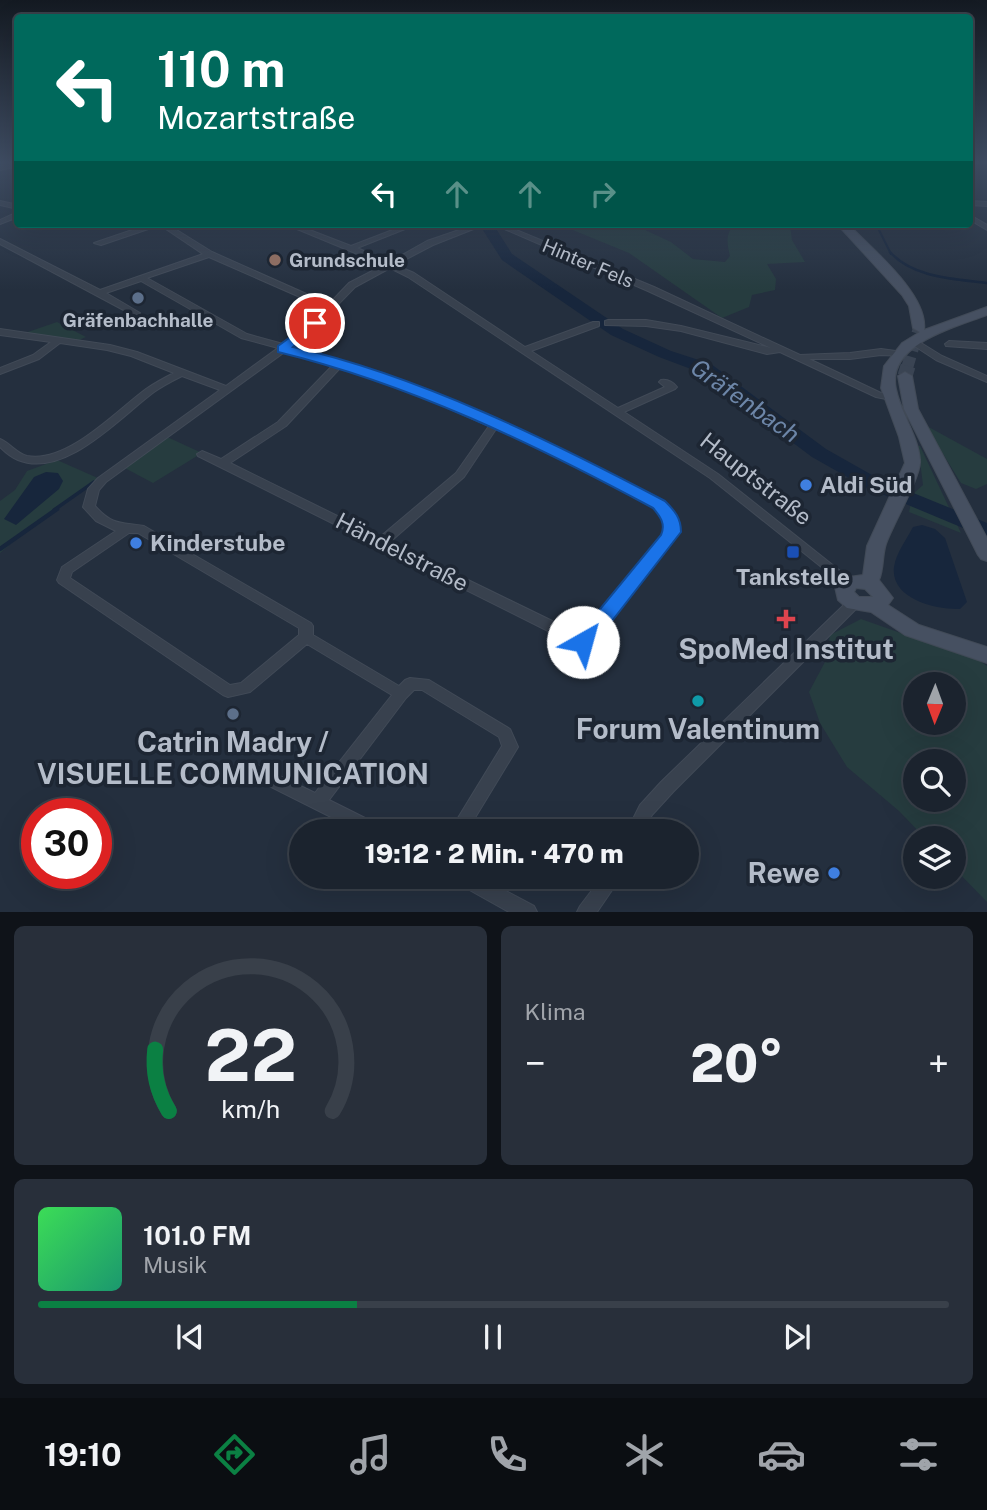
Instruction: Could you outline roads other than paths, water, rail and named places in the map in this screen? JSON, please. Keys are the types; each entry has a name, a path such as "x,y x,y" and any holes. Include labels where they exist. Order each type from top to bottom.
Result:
{"main road":[{"path":"846,228 907,293 918,314 919,328"},
{"path":"869,583 873,573 876,545 913,463 908,437 891,397 891,366 913,341 940,327 987,311"},
{"path":"905,376 911,409 985,551"},
{"path":"848,582 869,583 882,594 882,602 876,606 867,607 854,603 844,591 848,582"},
{"path":"876,606 912,630 987,656"},
{"path":"935,638 987,644"}],"street":[{"path":"98,243 145,228"},
{"path":"168,228 209,254 328,307"},
{"name":"Hauptstraße","path":"298,228 411,275 631,419 753,505 848,582"},
{"path":"351,248 403,228"},
{"path":"124,531 96,516 89,507 94,489 121,466 283,349 315,323 352,285 430,243 471,228"},
{"name":"Hinter Fels","path":"505,228 680,303 879,395 891,397"},
{"path":"0,241 136,313"},
{"path":"99,293 209,254"},
{"path":"141,278 244,336 340,363 411,388 575,460 659,504 672,523 672,532 583,642"},
{"name":"Hinter Fels","path":"608,323 646,323 681,328 767,351 781,350"},
{"path":"525,350 596,324"},
{"path":"0,331 107,347 134,354 227,390"},
{"path":"0,371 36,356 59,340"},
{"path":"913,341 939,358 987,379"},
{"path":"949,344 987,346"},
{"path":"799,358 811,355 853,356 883,351 900,354"},
{"path":"223,463 282,424 340,363"},
{"path":"0,442 20,458 41,459 59,454 82,444 152,389 180,373"},
{"path":"619,411 672,387 664,382"},
{"path":"383,541 460,475 495,424"},
{"name":"Händelstraße","path":"202,454 383,541 442,574 601,651"},
{"path":"140,529 306,625 306,637 245,688 228,691 62,580 66,570 124,531 140,529"},
{"path":"641,819 667,787 854,603"},
{"path":"306,637 401,694"},
{"path":"318,802 401,694 410,684 424,684 505,733 509,739 510,747 465,819"},
{"path":"255,771 351,819"},
{"path":"485,889 528,912"},
{"path":"586,912 603,889"}],"water":[{"path":"46,472 58,473 63,481 59,489 16,525 4,519 34,477"},
{"path":"922,525 935,529 945,538 967,602 960,609 928,605 907,595 899,587 894,567 899,551 913,527"}],"waterway":[{"name":"Gräfenbach","path":"489,228 507,257 617,332 665,354 705,368 819,453 872,483 987,531"},
{"path":"878,228 890,252"},
{"path":"890,252 899,261 922,272 987,283"},
{"path":"54,510 94,482"},
{"path":"0,549 57,509"}],"tunnel":[{"path":"907,368 919,328"},
{"path":"905,376 908,366"}],"place":[{"name":"Grundschule","path":"275,260"},
{"name":"Gräfenbachhalle","path":"138,298"},
{"name":"Aldi Süd","path":"806,485"},
{"name":"Kinderstube","path":"136,543"},
{"name":"Tankstelle","path":"793,552"},
{"name":"SpoMed Institut","path":"786,619"},
{"name":"Forum Valentinum","path":"698,701"},
{"name":"Catrin Madry / VISUELLE COMMUNICATION","path":"233,714"},
{"name":"Rewe","path":"834,873"}]}
